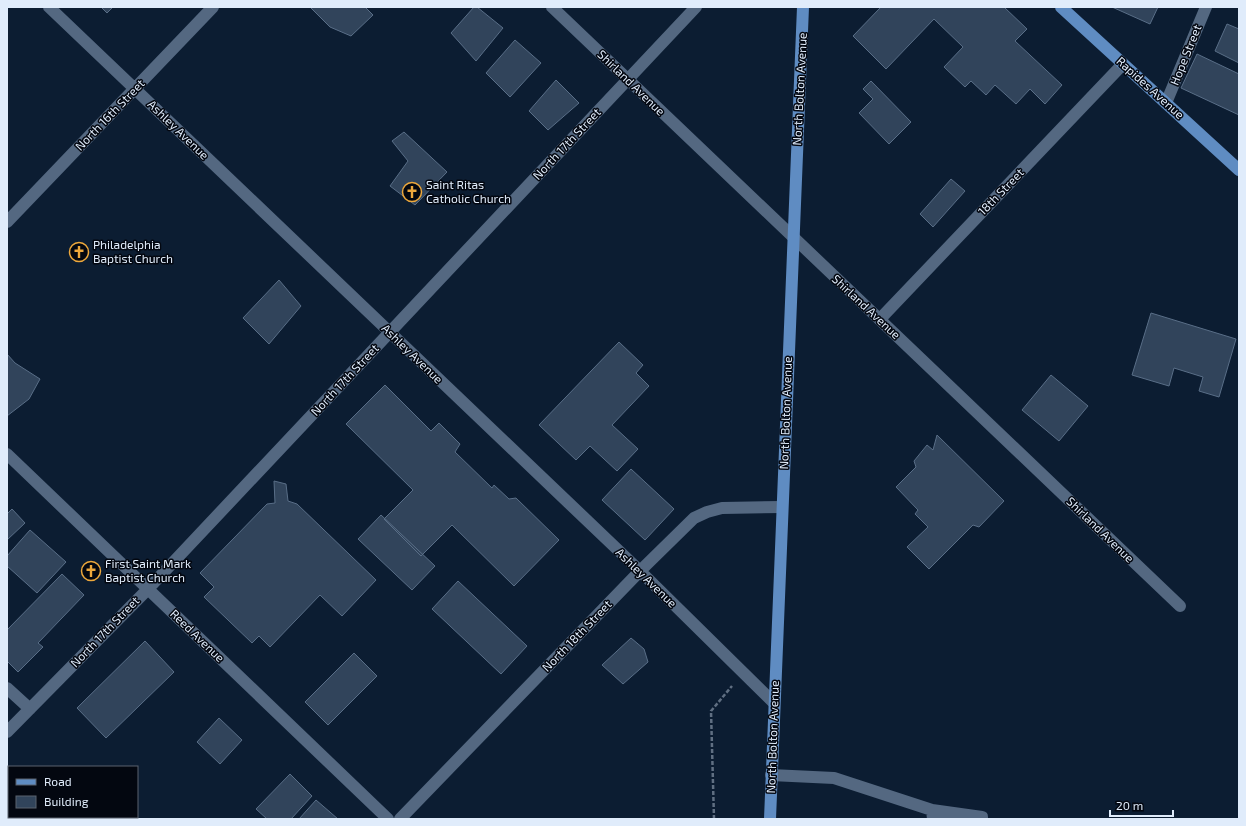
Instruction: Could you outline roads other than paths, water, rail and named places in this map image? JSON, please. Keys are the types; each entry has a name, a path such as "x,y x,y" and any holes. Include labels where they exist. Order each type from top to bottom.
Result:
{"main road":[{"name":"North Bolton Avenue","path":"770,819 803,7"},
{"name":"Rapides Avenue","path":"1061,7 1239,170"}],"street":[{"name":"Ashley Avenue","path":"49,7 640,571 774,703"},
{"name":"North 16th Street","path":"8,219 213,7"},
{"name":"Shirland Avenue","path":"552,7 1180,606"},
{"name":"North 17th Street","path":"7,732 148,589 696,7"},
{"name":"Hope Street","path":"1166,103 1206,7"},
{"name":"18th Street","path":"880,320 1123,64"},
{"name":"Reed Avenue","path":"7,454 388,819"},
{"name":"North 18th Street","path":"400,819 640,571 694,518 707,512 722,508 782,507"},
{"path":"7,688 30,709"},
{"path":"771,775 834,778 933,814 984,818"}],"place":[{"name":"Saint Ritas Catholic Church","path":"412,192"},
{"name":"Philadelphia Baptist Church","path":"79,252"},
{"name":"First Saint Mark Baptist Church","path":"91,571"}]}
